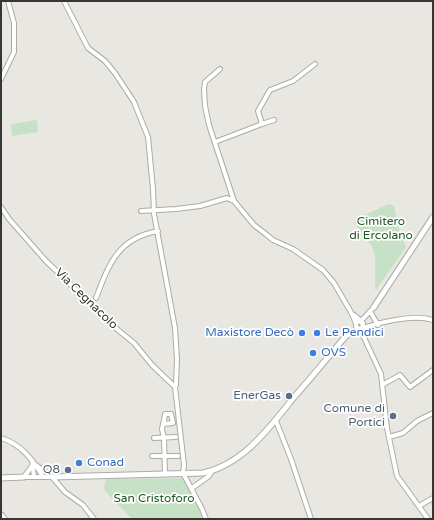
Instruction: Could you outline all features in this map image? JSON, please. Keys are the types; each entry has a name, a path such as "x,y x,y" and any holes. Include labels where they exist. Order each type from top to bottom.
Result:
{"main road":[{"path":"374,306 433,217"},
{"path":"52,477 202,473 212,471 243,454 266,433 345,337"},
{"path":"1,478 24,478"}],"street":[{"path":"1,79 14,52 14,23 8,1"},
{"path":"64,1 88,48 105,60 134,102 148,137 154,210 175,328 177,359 175,387 184,466 183,473 192,488 206,519"},
{"path":"262,124 258,111 270,90 293,81 315,64"},
{"path":"220,69 205,82 204,89 206,113 234,201 254,225 270,238 293,249 323,270 334,283 360,326 381,374 389,437 396,476 427,519"},
{"path":"215,142 274,120"},
{"path":"141,211 173,210 200,206 227,198 234,201"},
{"name":"Via Cegnacolo","path":"1,207 9,219 46,261 118,330 134,343 152,365 175,387"},
{"path":"96,298 113,259 126,244 147,233 158,231"},
{"path":"360,326 374,306"},
{"path":"345,337 360,326 371,313 374,306"},
{"path":"371,313 376,325"},
{"path":"360,326 376,325 404,319 423,318 433,320"},
{"path":"382,385 400,375 410,387 433,370"},
{"path":"389,437 403,433 417,421 433,413"},
{"path":"276,421 291,459 311,519"},
{"path":"163,424 165,474"},
{"path":"154,438 176,437"},
{"path":"1,438 20,448 32,460 43,477"},
{"path":"152,456 178,456"},
{"path":"34,465 34,477"},
{"path":"34,465 52,477 66,492 83,505 94,519"},
{"path":"24,478 34,465"},
{"path":"192,488 209,476 212,471"},
{"path":"24,478 52,477"},
{"path":"419,506 433,498"}],"green space":[{"path":"37,120 38,132 12,136 11,124"},
{"name":"Cimitero di Ercolano","path":"389,204 394,206 398,226 406,247 376,290 375,255 371,245 354,222 360,217"},
{"name":"San Cristoforo","path":"184,478 205,519 132,519 105,491 104,486 106,479"}],"place":[{"name":"Maxistore Decò","path":"302,333"},
{"name":"Le Pendici","path":"317,333"},
{"name":"OVS","path":"313,353"},
{"name":"EnerGas","path":"289,396"},
{"name":"Comune di Portici","path":"393,416"},
{"name":"Conad","path":"79,463"},
{"name":"Q8","path":"68,470"}]}
